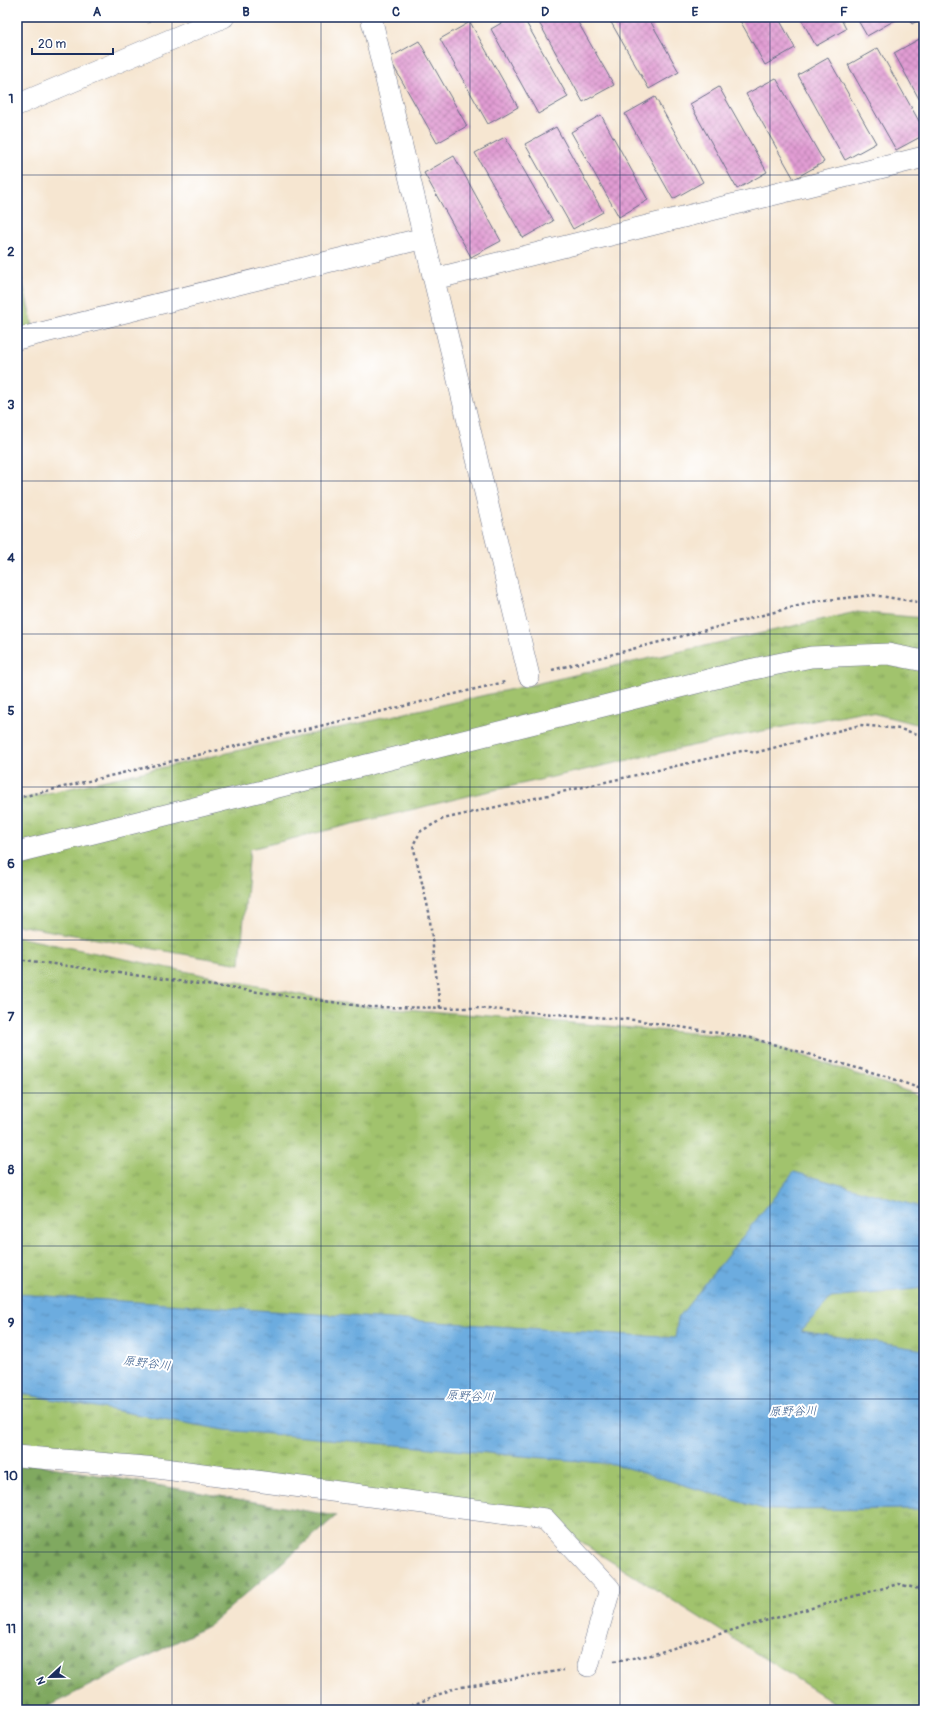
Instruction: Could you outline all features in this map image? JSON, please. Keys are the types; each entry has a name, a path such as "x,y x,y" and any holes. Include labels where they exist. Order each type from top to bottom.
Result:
{"street":[{"path":"17,105 224,17"},
{"path":"371,17 529,676"},
{"path":"434,279 924,157"},
{"path":"17,339 424,238"},
{"path":"17,852 737,673 811,657 888,654 924,661"},
{"path":"17,1456 157,1468 544,1519 610,1589 588,1666"}],"path":[{"path":"17,798 529,676 817,602 873,595 924,603"},
{"path":"440,1008 429,912 413,845 421,830 443,818 746,750 754,753 860,725 900,728 924,736"},
{"path":"17,958 368,1008 475,1008 635,1020 751,1038 885,1076 924,1090"},
{"path":"400,1710 455,1688 651,1655 736,1629 898,1584 924,1590"}],"green space":[{"path":"17,259 35,334 17,339"},
{"path":"856,612 924,618 924,726 864,711 732,737 472,795 250,849 240,964 17,925 17,800"},
{"path":"17,937 346,1004 751,1038 924,1097 924,1710 846,1710 544,1519 17,1444"},
{"path":"17,1461 336,1516 210,1625 41,1710 17,1710"}],"water":[{"name":"原野谷川","path":"794,1172 924,1208 924,1288 831,1298 801,1331 924,1350 924,1509 767,1510 614,1464 225,1430 17,1393 17,1294 675,1338 678,1318"}],"building":[{"path":"512,17 523,17 568,97 538,114 491,29"},
{"path":"536,17 575,17 614,85 583,102"},
{"path":"608,17 648,17 679,72 649,89"},
{"path":"738,17 778,17 795,48 765,65"},
{"path":"800,17 840,17 846,29 816,46"},
{"path":"856,17 895,17 897,19 867,36"},
{"path":"908,17 924,17 912,24"},
{"path":"470,22 518,107 488,124 440,39"},
{"path":"923,37 924,38 924,108 894,53"},
{"path":"419,41 467,126 437,143 389,58"},
{"path":"878,48 924,130 924,135 896,150 848,65"},
{"path":"828,58 876,143 845,160 798,75"},
{"path":"776,78 824,162 794,179 746,94"},
{"path":"719,87 767,172 737,189 690,104"},
{"path":"655,97 703,182 673,199 625,114"},
{"path":"601,115 648,200 619,217 571,132"},
{"path":"556,127 603,212 573,229 525,144"},
{"path":"505,137 553,221 523,238 475,153"},
{"path":"454,156 501,241 471,257 424,173"}]}
